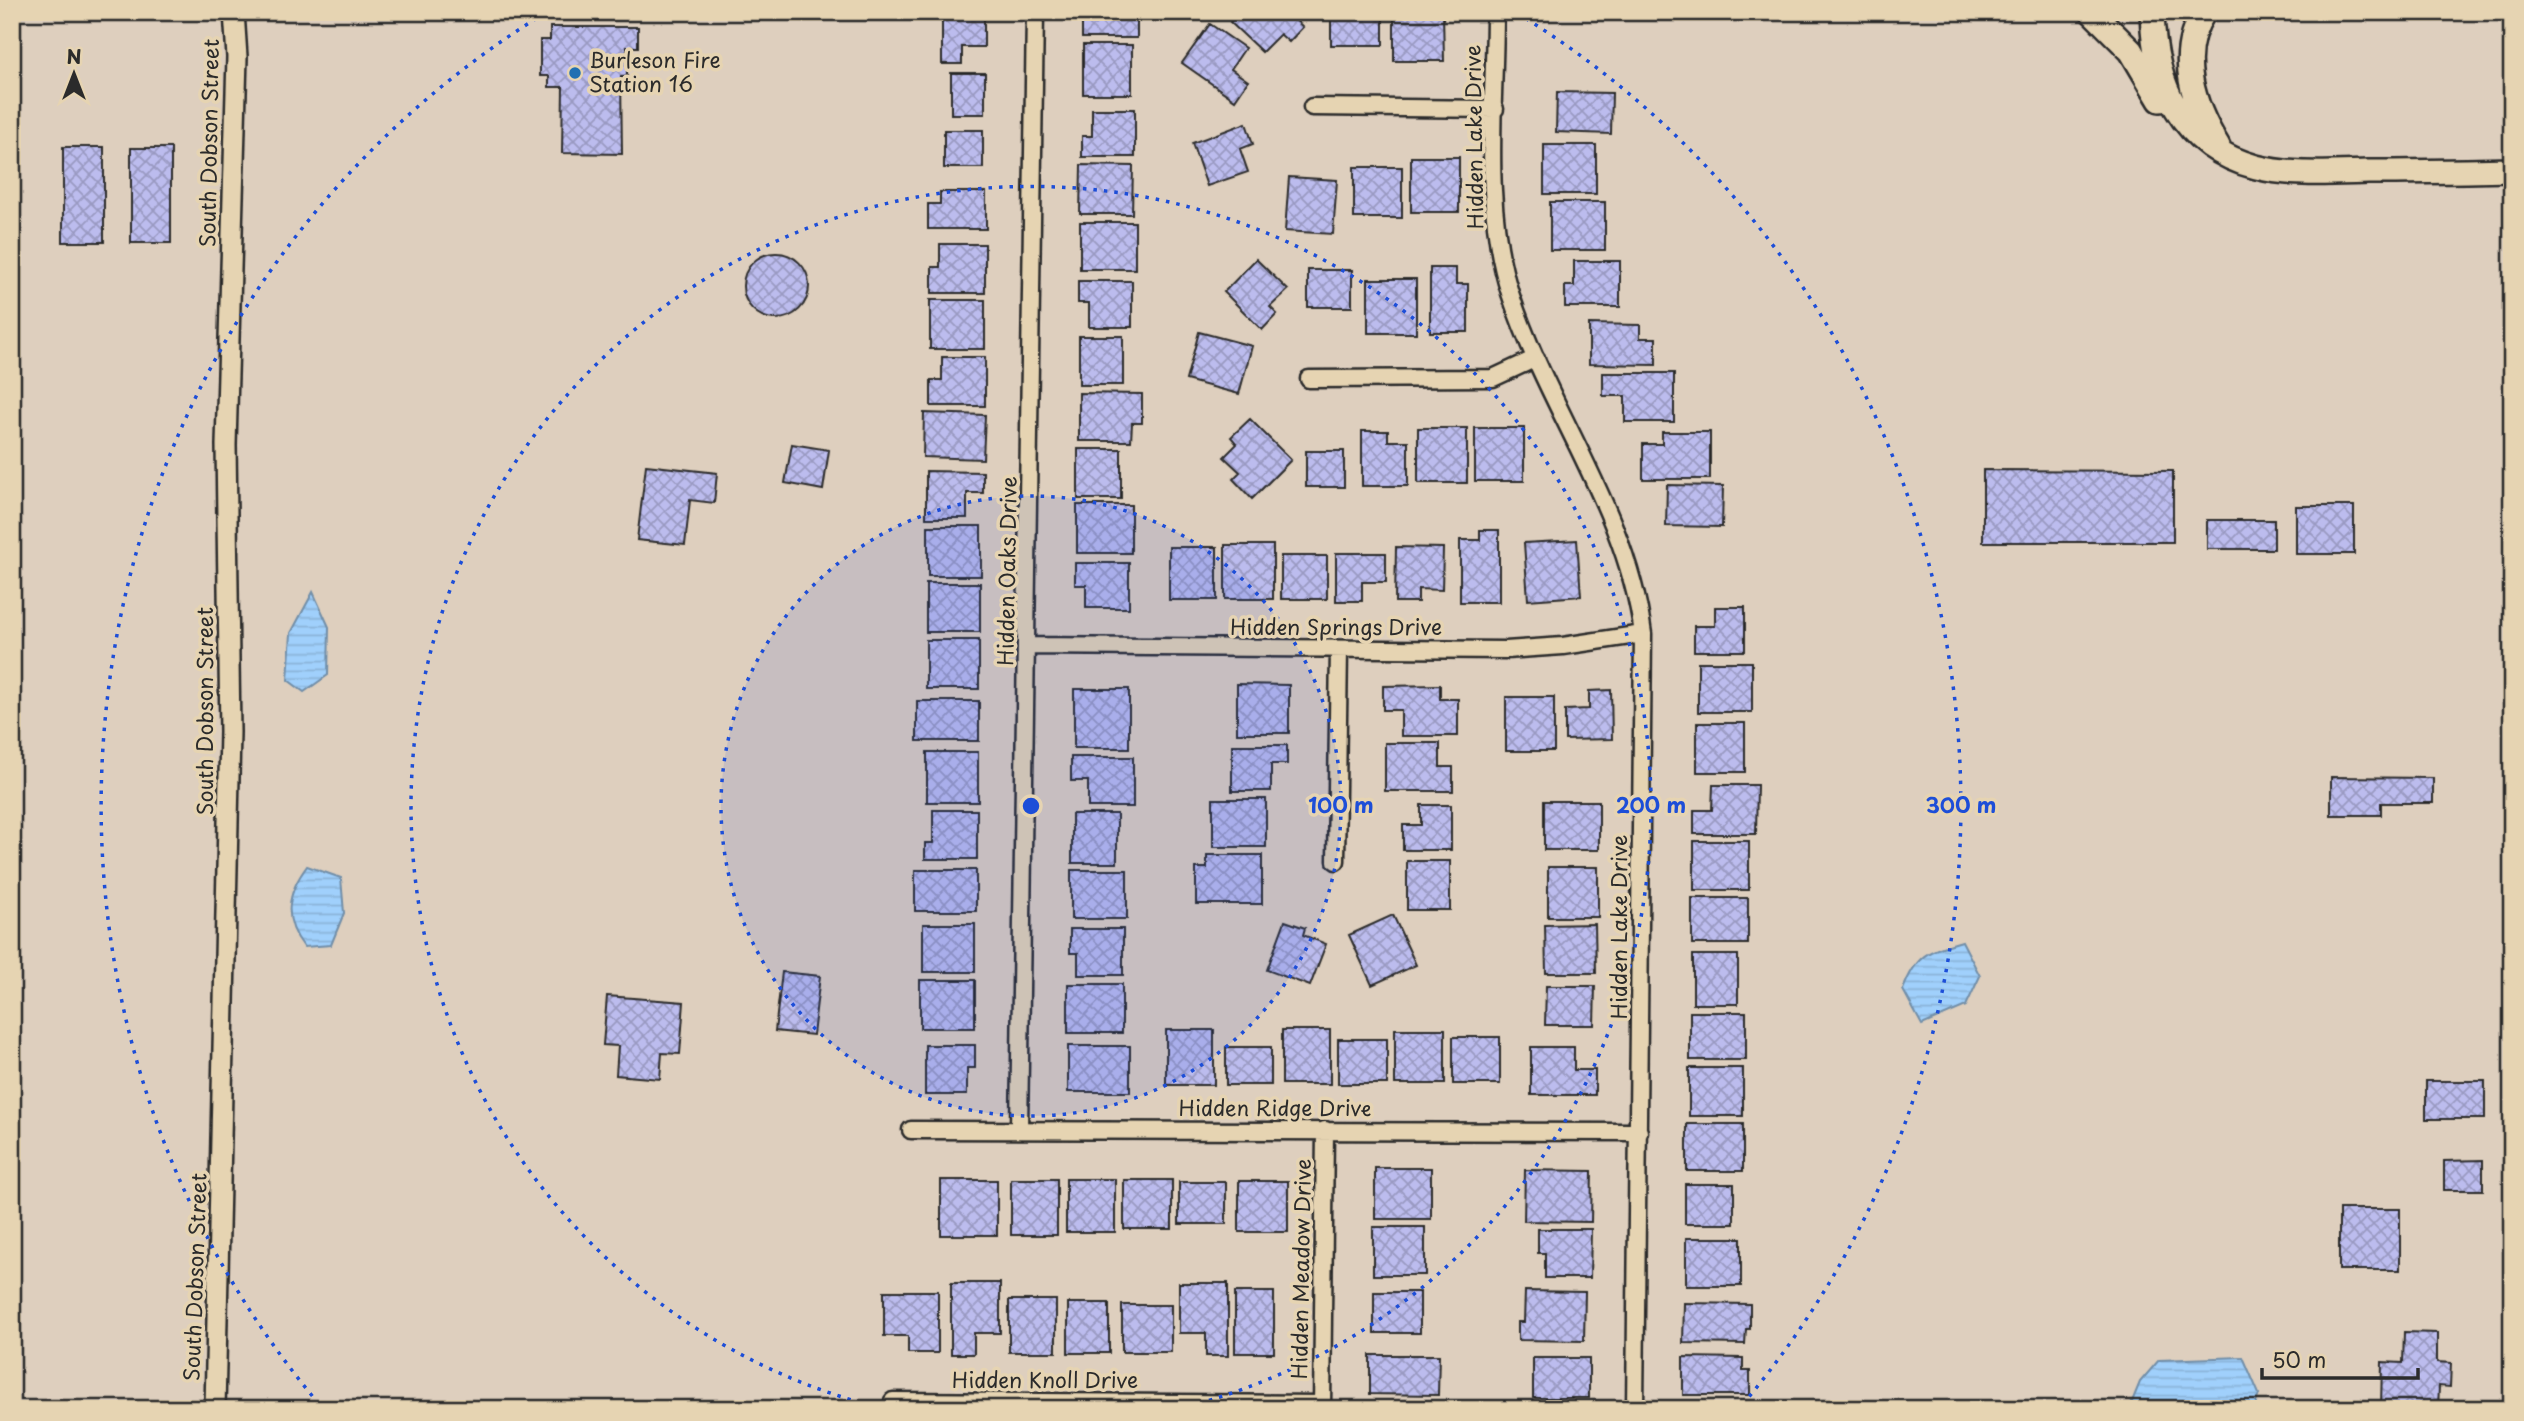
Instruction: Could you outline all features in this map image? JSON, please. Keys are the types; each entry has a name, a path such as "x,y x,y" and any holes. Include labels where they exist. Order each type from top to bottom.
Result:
{"main road":[{"path":"2092,12 2131,51 2165,110 2180,118"},
{"path":"2152,12 2153,40 2166,86 2180,118 2194,135 2223,155 2258,168 2326,173 2512,170"},
{"path":"2204,12 2191,46 2189,69 2194,101 2223,155"}],"street":[{"name":"South Dobson Street","path":"215,1409 230,732 226,445 237,57 234,12"},
{"name":"Hidden Oaks Drive","path":"1019,1130 1035,12"},
{"name":"Hidden Lake Drive","path":"1495,12 1494,204 1497,243 1510,293 1535,358 1621,538 1638,592 1643,634 1635,1409"},
{"path":"1312,107 1495,108"},
{"path":"1309,379 1493,378 1535,358"},
{"name":"Hidden Springs Drive","path":"1028,646 1506,650 1563,646 1643,634"},
{"path":"1336,861 1339,649"},
{"name":"Hidden Ridge Drive","path":"911,1130 1639,1132"},
{"name":"Hidden Meadow Drive","path":"1322,1406 1325,1130"},
{"name":"Hidden Knoll Drive","path":"893,1401 1021,1405 1322,1406"}],"water":[{"path":"313,592 329,627 328,675 304,692 288,680 291,633"},
{"path":"307,866 341,878 344,913 331,945 304,947 292,926 291,896"},
{"path":"1962,941 1980,976 1966,1006 1922,1025 1903,990 1908,978 1924,956"},
{"path":"2243,1357 2259,1394 2254,1409 2134,1409 2131,1404 2140,1382 2159,1360"}],"building":[{"path":"942,12 984,12 984,47 962,47 962,64 942,64"},
{"path":"1095,12 1137,12 1137,38 1082,38 1082,18 1095,18"},
{"path":"1240,12 1287,12 1303,27 1289,42 1280,34 1262,52 1230,22"},
{"path":"1331,12 1383,12 1383,45 1331,45"},
{"path":"1394,12 1443,12 1444,61 1394,61"},
{"path":"1210,24 1245,48 1231,69 1248,81 1235,100 1182,63"},
{"path":"550,27 638,27 638,47 627,47 627,77 621,77 622,154 562,153 563,87 549,87 549,76 540,76 540,40 550,40"},
{"path":"1083,45 1132,45 1132,94 1083,94"},
{"path":"951,73 985,73 985,114 951,114"},
{"path":"1557,92 1612,93 1611,134 1556,132"},
{"path":"1092,109 1135,109 1135,157 1082,157 1082,136 1092,136"},
{"path":"1246,123 1253,144 1240,149 1248,172 1207,186 1192,143"},
{"path":"944,130 983,130 983,168 944,168"},
{"path":"1544,145 1596,145 1596,194 1544,194"},
{"path":"63,147 104,147 104,242 63,242"},
{"path":"131,148 171,148 171,243 131,243"},
{"path":"1411,157 1459,157 1459,212 1411,212"},
{"path":"1081,165 1133,166 1132,214 1080,214"},
{"path":"1354,167 1402,167 1402,218 1354,218"},
{"path":"1289,177 1337,180 1333,234 1285,231"},
{"path":"940,192 986,192 986,229 928,229 928,204 940,204"},
{"path":"1550,202 1605,202 1605,250 1550,250"},
{"path":"1080,222 1135,222 1135,269 1080,269"},
{"path":"940,244 985,244 985,293 932,293 932,267 940,267"},
{"path":"770,253 782,253 794,258 804,268 809,286 807,299 794,314 782,319 770,319 758,314 748,304 743,292 743,280 748,268 758,258"},
{"path":"1256,259 1288,290 1270,307 1277,314 1262,330 1224,292"},
{"path":"1574,261 1620,261 1620,307 1565,307 1565,286 1574,286"},
{"path":"1430,268 1456,268 1456,284 1468,284 1468,332 1430,332"},
{"path":"1308,270 1352,270 1352,307 1308,307"},
{"path":"1368,279 1416,279 1416,333 1368,333"},
{"path":"1078,281 1132,281 1132,327 1089,327 1089,303 1078,303"},
{"path":"930,300 985,300 985,349 930,349"},
{"path":"1589,324 1640,325 1640,338 1656,338 1656,365 1589,364"},
{"path":"1199,332 1252,346 1239,394 1186,380"},
{"path":"1079,336 1123,336 1123,385 1079,385"},
{"path":"942,357 985,357 985,406 931,406 931,380 942,380"},
{"path":"1603,373 1674,373 1674,422 1625,422 1625,396 1603,396"},
{"path":"1079,393 1142,394 1142,423 1132,423 1131,441 1079,441"},
{"path":"924,413 985,415 983,459 923,457"},
{"path":"1250,419 1291,460 1252,499 1233,479 1240,472 1224,457 1237,444 1231,437"},
{"path":"1418,428 1467,428 1467,483 1418,483"},
{"path":"1475,428 1524,428 1524,481 1475,481"},
{"path":"1362,431 1388,431 1388,441 1408,441 1408,486 1362,486"},
{"path":"1662,432 1710,432 1710,479 1643,479 1643,444 1662,444"},
{"path":"792,444 829,450 823,490 785,483"},
{"path":"1078,449 1121,449 1121,499 1078,499"},
{"path":"1306,451 1344,451 1344,487 1306,487"},
{"path":"646,465 717,473 714,503 690,500 685,545 637,540"},
{"path":"1983,470 2173,471 2173,542 1983,542"},
{"path":"926,471 983,472 983,493 967,493 967,518 926,518"},
{"path":"1667,485 1723,486 1722,527 1666,526"},
{"path":"1077,505 1131,505 1131,553 1077,553"},
{"path":"2296,506 2354,506 2354,554 2296,554"},
{"path":"2207,520 2274,520 2274,549 2207,549"},
{"path":"928,526 981,526 981,576 928,576"},
{"path":"1480,530 1499,530 1499,602 1460,602 1460,540 1480,540"},
{"path":"1577,540 1581,596 1528,600 1524,543"},
{"path":"1225,545 1273,545 1273,599 1225,599"},
{"path":"1169,547 1217,547 1217,600 1169,600"},
{"path":"1396,547 1443,548 1442,590 1418,589 1418,602 1395,602"},
{"path":"1336,553 1386,553 1386,582 1362,582 1362,601 1336,601"},
{"path":"1281,556 1327,556 1327,599 1281,599"},
{"path":"1075,563 1129,563 1129,608 1086,608 1086,585 1075,585"},
{"path":"926,583 980,583 980,632 926,632"},
{"path":"1715,607 1745,607 1745,651 1694,651 1694,626 1715,626"},
{"path":"926,640 979,640 979,689 926,689"},
{"path":"1698,662 1752,662 1752,712 1698,712"},
{"path":"1237,684 1289,685 1289,733 1237,733"},
{"path":"1440,685 1440,699 1458,699 1458,736 1401,736 1401,710 1383,710 1383,686"},
{"path":"1074,689 1129,689 1129,748 1074,748"},
{"path":"1611,690 1612,739 1565,740 1565,710 1589,709 1589,691"},
{"path":"1506,697 1554,697 1554,751 1506,751"},
{"path":"917,701 979,701 979,741 917,741"},
{"path":"1697,723 1745,723 1745,772 1697,772"},
{"path":"1385,743 1440,743 1440,767 1453,767 1453,791 1385,791"},
{"path":"1232,745 1287,745 1287,764 1271,764 1271,791 1232,791"},
{"path":"927,752 978,752 978,802 927,802"},
{"path":"1071,757 1133,757 1133,807 1088,807 1088,781 1071,781"},
{"path":"2331,777 2433,778 2433,803 2381,803 2381,815 2331,815"},
{"path":"1713,785 1757,785 1756,834 1694,834 1694,810 1712,810"},
{"path":"1213,799 1266,799 1266,847 1213,847"},
{"path":"1544,801 1599,801 1599,850 1544,850"},
{"path":"1421,805 1451,805 1451,850 1403,850 1403,825 1421,825"},
{"path":"933,810 977,810 977,859 925,859 925,843 933,843"},
{"path":"1072,814 1117,814 1117,863 1072,863"},
{"path":"1694,841 1749,841 1749,890 1694,890"},
{"path":"1207,855 1262,855 1262,904 1196,904 1196,868 1207,868"},
{"path":"1407,861 1450,861 1450,910 1407,910"},
{"path":"1548,867 1598,867 1598,917 1548,917"},
{"path":"915,870 976,870 976,911 915,911"},
{"path":"1071,870 1127,870 1127,919 1071,919"},
{"path":"1692,898 1748,898 1748,944 1692,944"},
{"path":"1393,915 1416,965 1372,985 1349,935"},
{"path":"1285,921 1305,928 1303,935 1326,944 1310,986 1267,970"},
{"path":"923,924 975,924 975,972 923,972"},
{"path":"1595,924 1596,973 1546,973 1545,925"},
{"path":"1070,929 1123,929 1123,975 1078,975 1078,953 1070,953"},
{"path":"1693,955 1738,955 1738,1004 1693,1004"},
{"path":"782,972 820,976 813,1035 775,1031"},
{"path":"920,980 975,980 975,1028 920,1028"},
{"path":"1068,984 1122,984 1122,1033 1068,1033"},
{"path":"1546,986 1595,986 1594,1025 1545,1025"},
{"path":"607,996 684,1002 680,1054 662,1053 660,1079 616,1075 618,1046 603,1045"},
{"path":"1690,1012 1746,1012 1746,1060 1690,1060"},
{"path":"1395,1029 1445,1029 1445,1084 1395,1084"},
{"path":"1166,1030 1214,1030 1214,1085 1166,1085"},
{"path":"1282,1030 1330,1030 1330,1084 1282,1084"},
{"path":"1453,1037 1500,1037 1500,1084 1453,1084"},
{"path":"1338,1039 1387,1039 1387,1084 1338,1084"},
{"path":"925,1045 975,1045 975,1068 967,1068 967,1095 925,1095"},
{"path":"1068,1046 1130,1046 1130,1092 1068,1092"},
{"path":"1226,1047 1271,1047 1271,1085 1226,1085"},
{"path":"1531,1047 1574,1047 1574,1070 1595,1070 1595,1095 1531,1095"},
{"path":"1689,1068 1743,1068 1743,1116 1689,1116"},
{"path":"2426,1081 2485,1081 2485,1119 2426,1119"},
{"path":"1687,1124 1743,1124 1743,1171 1687,1171"},
{"path":"2483,1160 2483,1190 2444,1190 2444,1161"},
{"path":"1375,1168 1431,1168 1431,1219 1375,1219"},
{"path":"1525,1170 1592,1171 1591,1222 1524,1221"},
{"path":"1011,1179 1057,1179 1057,1235 1011,1235"},
{"path":"1066,1179 1115,1179 1115,1232 1066,1232"},
{"path":"941,1180 997,1180 997,1235 941,1235"},
{"path":"1124,1180 1172,1180 1172,1229 1124,1229"},
{"path":"1239,1181 1288,1181 1288,1232 1239,1232"},
{"path":"1179,1182 1226,1182 1226,1224 1179,1224"},
{"path":"1685,1184 1734,1184 1734,1224 1685,1224"},
{"path":"2339,1209 2400,1209 2400,1270 2339,1270"},
{"path":"1373,1227 1425,1227 1425,1275 1373,1275"},
{"path":"1538,1229 1591,1229 1590,1278 1545,1278 1545,1253 1538,1253"},
{"path":"1686,1238 1741,1238 1741,1286 1686,1286"},
{"path":"951,1283 1000,1283 1000,1333 974,1333 974,1354 951,1354"},
{"path":"1179,1283 1228,1283 1228,1356 1206,1356 1206,1333 1179,1333"},
{"path":"884,1291 938,1291 938,1353 908,1353 908,1336 884,1336"},
{"path":"1525,1291 1585,1292 1584,1341 1518,1340 1518,1322 1524,1322"},
{"path":"1235,1292 1274,1292 1274,1353 1235,1353"},
{"path":"1374,1292 1420,1292 1420,1333 1374,1333"},
{"path":"1009,1300 1056,1300 1056,1352 1009,1352"},
{"path":"1068,1303 1109,1303 1109,1353 1068,1353"},
{"path":"1684,1303 1750,1304 1750,1329 1746,1329 1745,1344 1683,1343"},
{"path":"1122,1305 1171,1305 1171,1352 1122,1352"},
{"path":"2404,1332 2437,1333 2437,1362 2451,1363 2450,1387 2439,1386 2438,1409 2381,1409 2382,1362 2403,1363"},
{"path":"1370,1355 1439,1355 1438,1395 1370,1394"},
{"path":"1683,1357 1743,1358 1743,1371 1750,1371 1750,1395 1683,1395"},
{"path":"1533,1358 1589,1358 1589,1398 1533,1398"}],"place":[{"name":"Burleson Fire Station 16","path":"575,73"}]}
